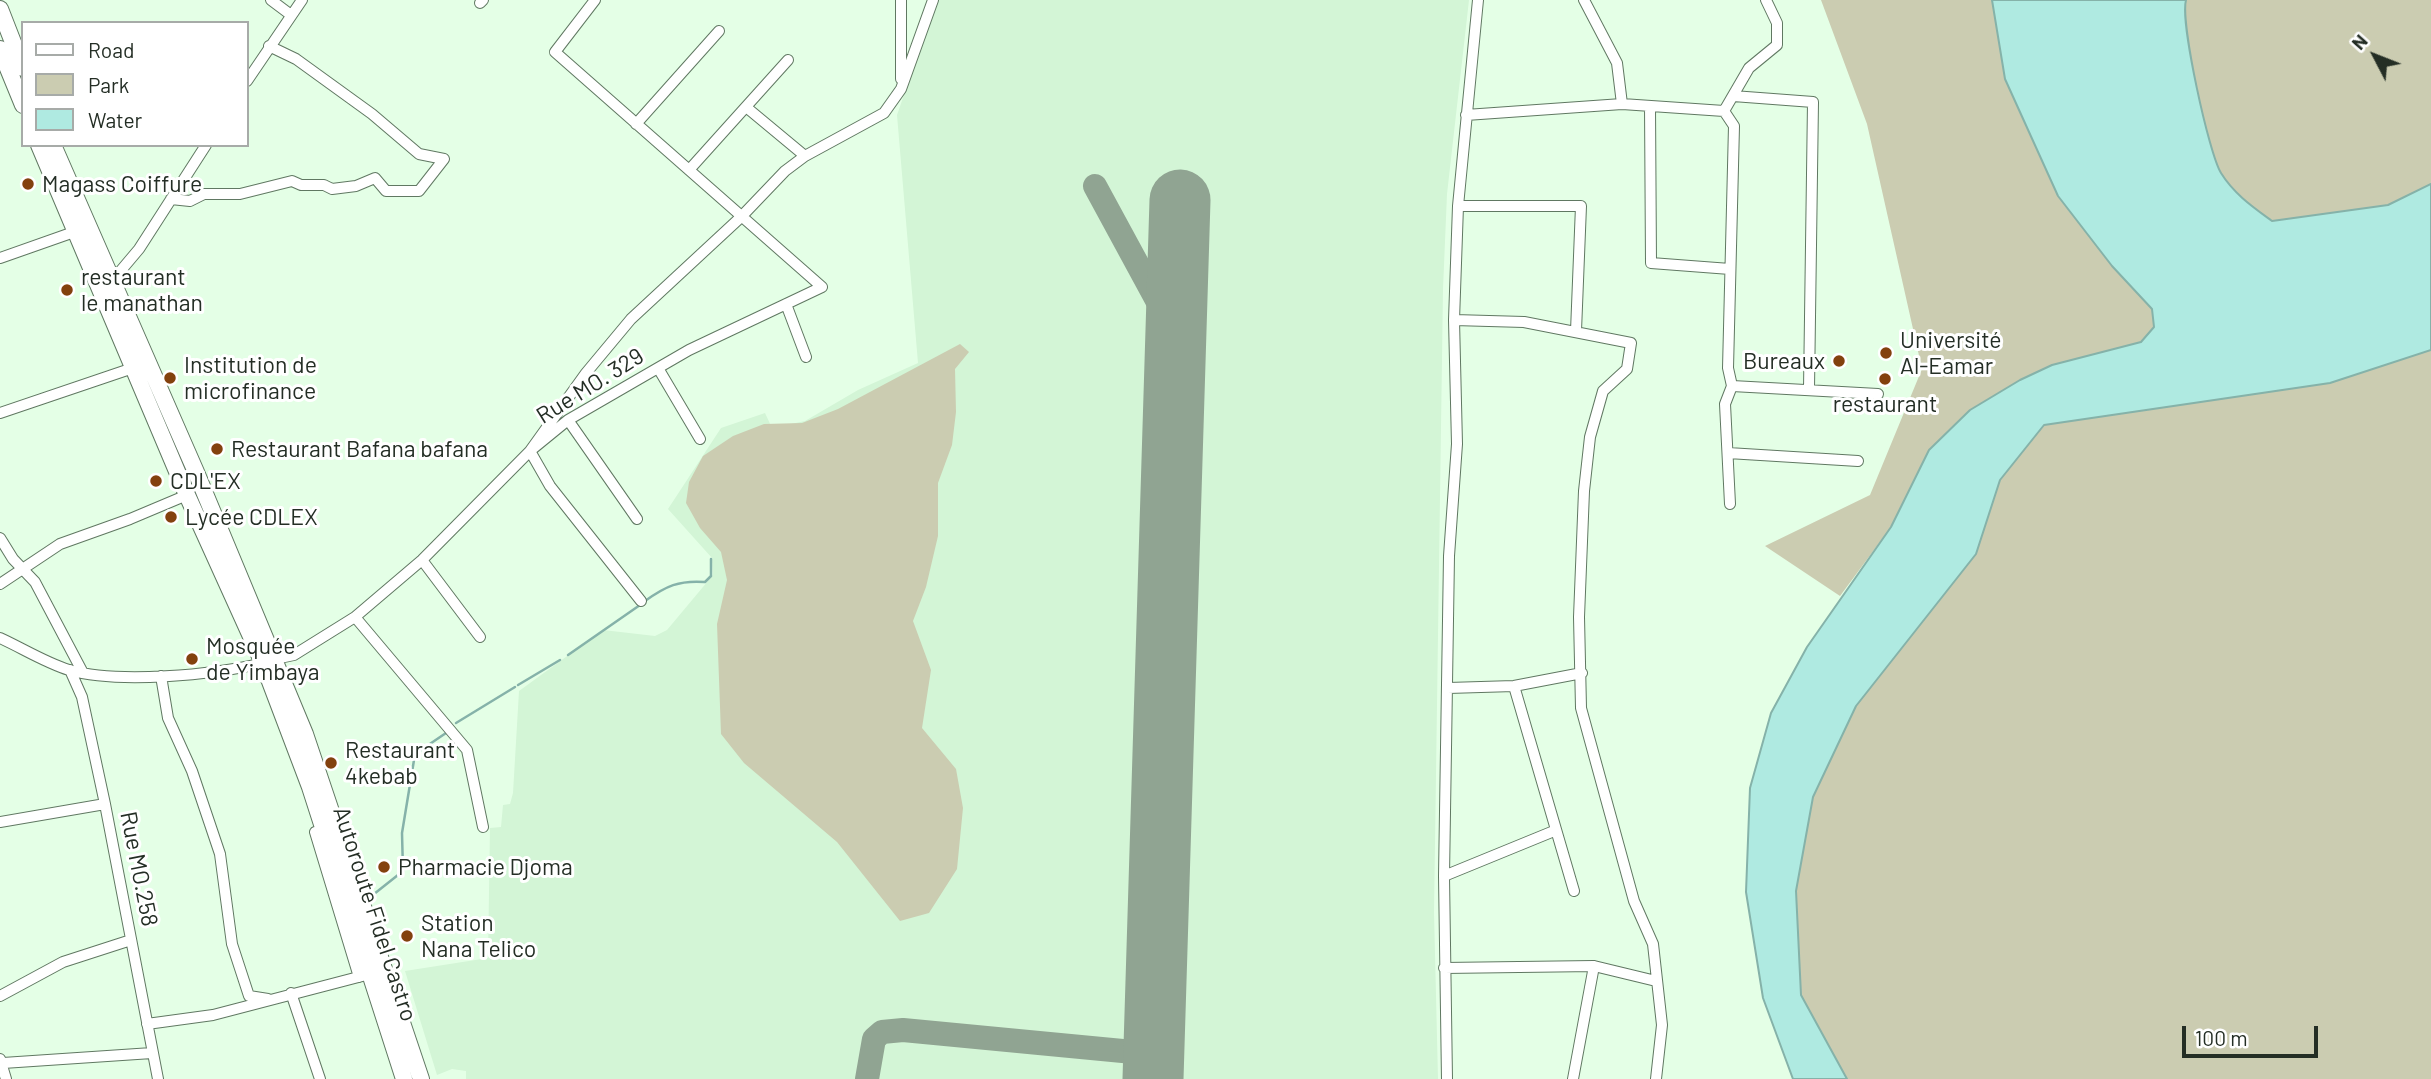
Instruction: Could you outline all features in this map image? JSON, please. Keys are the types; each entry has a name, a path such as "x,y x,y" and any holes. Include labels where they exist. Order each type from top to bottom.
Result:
{"highway":[{"path":"0,9 21,63"},
{"path":"0,49 21,100"},
{"name":"Autoroute Fidel Castro","path":"40,147 187,495 269,661 310,788 364,976 404,1079"},
{"name":"Autoroute Fidel Castro","path":"54,147 318,773 421,1079"}],"street":[{"path":"271,0 291,15"},
{"path":"248,79 302,0"},
{"path":"595,0 555,52 741,217"},
{"path":"901,0 901,89"},
{"path":"641,601 550,486 530,451 586,373 631,319 741,217 785,171 805,156 884,113 901,89 933,0"},
{"path":"1447,1079 1444,876 1449,556 1457,444 1454,320 1458,206 1478,0"},
{"path":"1584,0 1617,63 1622,104"},
{"path":"1724,111 1749,68 1777,45 1777,23 1766,0"},
{"path":"636,124 719,32"},
{"path":"171,199 190,201 204,194 240,194 292,181 301,185 324,185 332,189 356,186 375,178 386,191 419,191 444,159 419,154 372,114 296,59 269,46"},
{"path":"689,170 788,60"},
{"path":"1733,96 1813,102 1809,389"},
{"path":"1466,116 1622,104 1724,111"},
{"path":"1650,106 1651,263 1730,269"},
{"path":"746,107 805,156"},
{"path":"1724,111 1734,126 1728,368 1732,386 1725,404 1730,504"},
{"path":"112,281 139,249 205,147"},
{"path":"1458,206 1581,206 1576,331"},
{"name":"Rue MO. 329","path":"0,638 70,670 161,676 237,669 295,655 355,617 422,560 530,451 568,419 658,368 822,287 741,217"},
{"path":"0,258 74,232"},
{"path":"786,304 806,357"},
{"path":"1454,320 1524,322 1631,343 1626,369 1603,391 1590,437 1581,547 1581,708 1634,901 1653,944 1662,1026 1656,1079"},
{"path":"0,413 133,368"},
{"path":"658,368 700,439"},
{"path":"1732,386 1878,394"},
{"path":"568,419 637,519"},
{"path":"1728,453 1858,461"},
{"path":"0,584 60,544 187,495"},
{"path":"0,538 36,583 82,671"},
{"path":"422,560 480,637"},
{"path":"355,617 467,750 483,827"},
{"name":"Rue MO.258","path":"70,670 82,697 158,1079"},
{"path":"1447,688 1514,686 1582,673"},
{"path":"161,676 168,718 192,771 220,854 232,944 242,982 248,996 268,999"},
{"path":"1514,686 1554,831 1574,891"},
{"path":"0,822 105,804"},
{"path":"1444,876 1554,831"},
{"path":"147,1024 213,1015 364,976 315,832"},
{"path":"0,996 63,962 131,940"},
{"path":"1444,968 1594,966 1656,981"},
{"path":"1573,1079 1594,966"},
{"path":"291,993 318,1079"},
{"path":"6,1079 2,1061 152,1053"}],"shaded area":[{"path":"937,0 1469,0 1447,194 1443,289 1434,912 1438,1079 466,1079 466,1071 452,1069 437,1075 405,971 488,958 490,828 501,827 503,805 510,804 513,793 519,691 603,630 655,636 667,630 713,575 712,558 668,509 721,428 765,413 772,428 805,421 858,390 918,363 897,115"}],"green space":[{"path":"1821,0 1992,0 2005,79 2112,266 2152,309 2154,327 2142,342 2052,365 1929,450 1891,527 1840,596 1765,546 1870,495 1922,369 1867,124"},
{"path":"2186,0 2431,0 2431,184 2388,205 2272,221 2258,211 2232,187 2216,161 2191,59"},
{"path":"960,344 969,352 955,369 956,412 952,445 938,483 938,536 926,587 913,621 931,670 922,728 956,769 963,808 957,869 929,913 900,921 837,842 744,763 721,734 717,624 727,580 721,552 700,528 686,503 689,482 703,456 733,436 764,424 802,423 838,409"},
{"path":"2431,350 2431,1079 1847,1079 1801,995 1796,891 1813,796 1856,706 1976,554 2000,480 2045,424 2330,383"}],"water":[{"path":"1992,0 2186,0 2191,59 2216,161 2221,173 2244,200 2272,221 2388,205 2431,184 2431,350 2330,383 2044,425 2000,480 1976,554 1856,706 1813,797 1796,891 1801,995 1847,1079 1793,1079 1763,998 1746,892 1750,788 1771,713 1807,647 1891,527 1929,450 1970,410 2020,380 2052,365 2141,342 2154,327 2152,309 2112,266 2058,196 2005,79"}],"waterway":[{"path":"645,601 673,585 705,582 711,576 711,559"},
{"path":"568,655 640,605"},
{"path":"518,685 560,660"},
{"path":"456,723 515,687"},
{"path":"374,894 403,871 402,833 415,754 446,733"}],"taxiway":[{"path":"1095,186 1165,315 1175,352"},
{"path":"867,1079 874,1039 882,1032 903,1030 1154,1054"}],"runway":[{"path":"1153,1079 1180,200"}],"place":[{"name":"Magass Coiffure","path":"28,184"},
{"name":"restaurant le manathan","path":"67,290"},
{"name":"Université Al-Eamar","path":"1886,353"},
{"name":"Bureaux","path":"1839,361"},
{"name":"Institution de microfinance","path":"170,378"},
{"name":"restaurant","path":"1885,379"},
{"name":"Restaurant Bafana bafana","path":"217,449"},
{"name":"CDL'EX","path":"156,481"},
{"name":"Lycée CDLEX","path":"171,517"},
{"name":"Mosquée de Yimbaya","path":"192,659"},
{"name":"Restaurant 4kebab","path":"331,763"},
{"name":"Pharmacie Djoma","path":"384,867"},
{"name":"Station Nana Telico","path":"407,936"}]}
